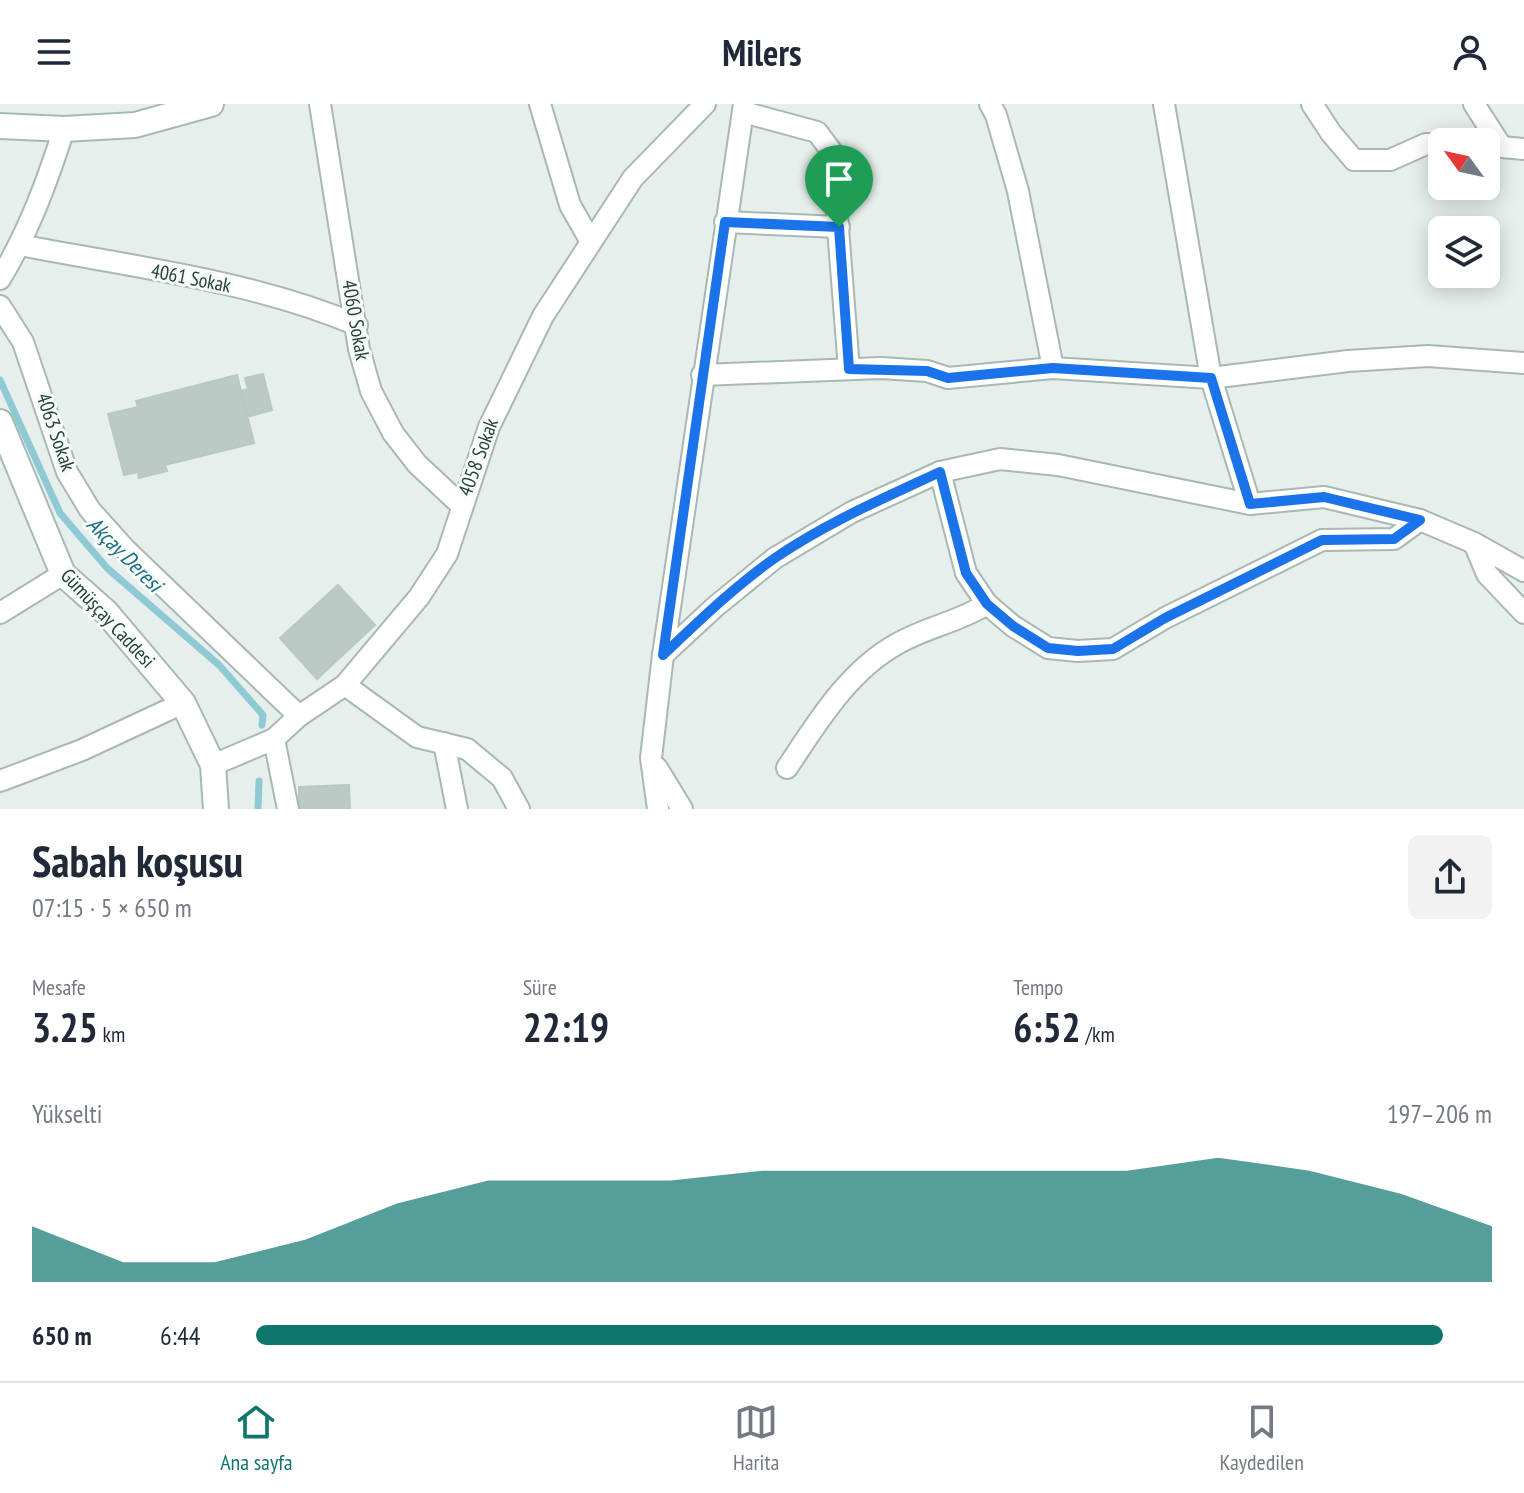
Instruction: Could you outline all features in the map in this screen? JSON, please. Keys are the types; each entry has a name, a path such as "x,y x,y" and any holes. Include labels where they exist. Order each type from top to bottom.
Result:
{"street":[{"path":"0,126 64,129 98,116 135,125 211,104"},
{"name":"4060 Sokak","path":"320,104 359,349 371,391 393,433 417,464 461,505"},
{"path":"540,104 570,205 590,240"},
{"name":"4058 Sokak","path":"213,765 274,739 299,716 345,685 388,637 447,554 489,427 518,362 590,240 633,178 705,104"},
{"path":"990,104 1018,191 1053,368"},
{"path":"1164,104 1211,378 1250,504"},
{"path":"1312,104 1354,160 1390,160 1428,144"},
{"path":"1474,104 1485,128"},
{"path":"658,809 651,758 663,655 743,108 817,132 832,152 849,369"},
{"path":"0,279 43,196 64,129"},
{"path":"1500,147 1524,149"},
{"path":"725,222 839,227"},
{"name":"4061 Sokak","path":"20,245 257,290 308,305 357,325"},
{"name":"4063 Sokak","path":"0,306 23,342 67,472 90,510 126,550 299,716"},
{"path":"702,375 849,369 927,371 948,378 1053,368 1211,378 1348,361 1428,356 1524,363"},
{"name":"Gümüşçay Caddesi","path":"0,422 63,574 106,612 183,703 213,765 216,809"},
{"path":"663,655 775,558 852,512 940,472 1000,459 1058,465 1250,504 1324,497 1420,520 1474,543 1524,571"},
{"path":"940,472 966,573 987,604 1013,626 1048,648 1078,651 1113,649 1165,618 1322,540 1394,539 1420,520"},
{"path":"1474,543 1487,574 1524,613"},
{"path":"0,613 63,574"},
{"path":"787,768 821,716 859,673 896,644 941,624 969,616 987,604"},
{"path":"345,685 417,737 467,749 502,778 519,809"},
{"path":"0,781 82,750 183,703"},
{"path":"274,739 288,809"},
{"path":"444,743 457,809"},
{"path":"651,758 682,809"}],"building":[{"path":"263,374 272,410 247,417 241,391 248,389 245,378"},
{"path":"237,375 254,443 165,465 167,471 139,478 138,472 124,475 108,414 138,407 136,401"},
{"path":"338,585 375,625 317,679 280,638"},
{"path":"349,785 350,809 299,809 299,787"}],"waterway":[{"name":"Akçay Deresi","path":"0,380 60,513 107,568 219,665 263,715 262,725"},
{"name":"Akçay Deresi","path":"258,809 259,781"}],"route":[{"path":"725,222 839,227 849,369 927,371 948,378 1053,368 1211,378 1250,504 1324,497 1420,520 1394,539 1322,540 1165,618 1113,649 1078,651 1048,648 1013,626 987,604 966,573 940,472 852,512 775,558 663,655 725,222"}]}
